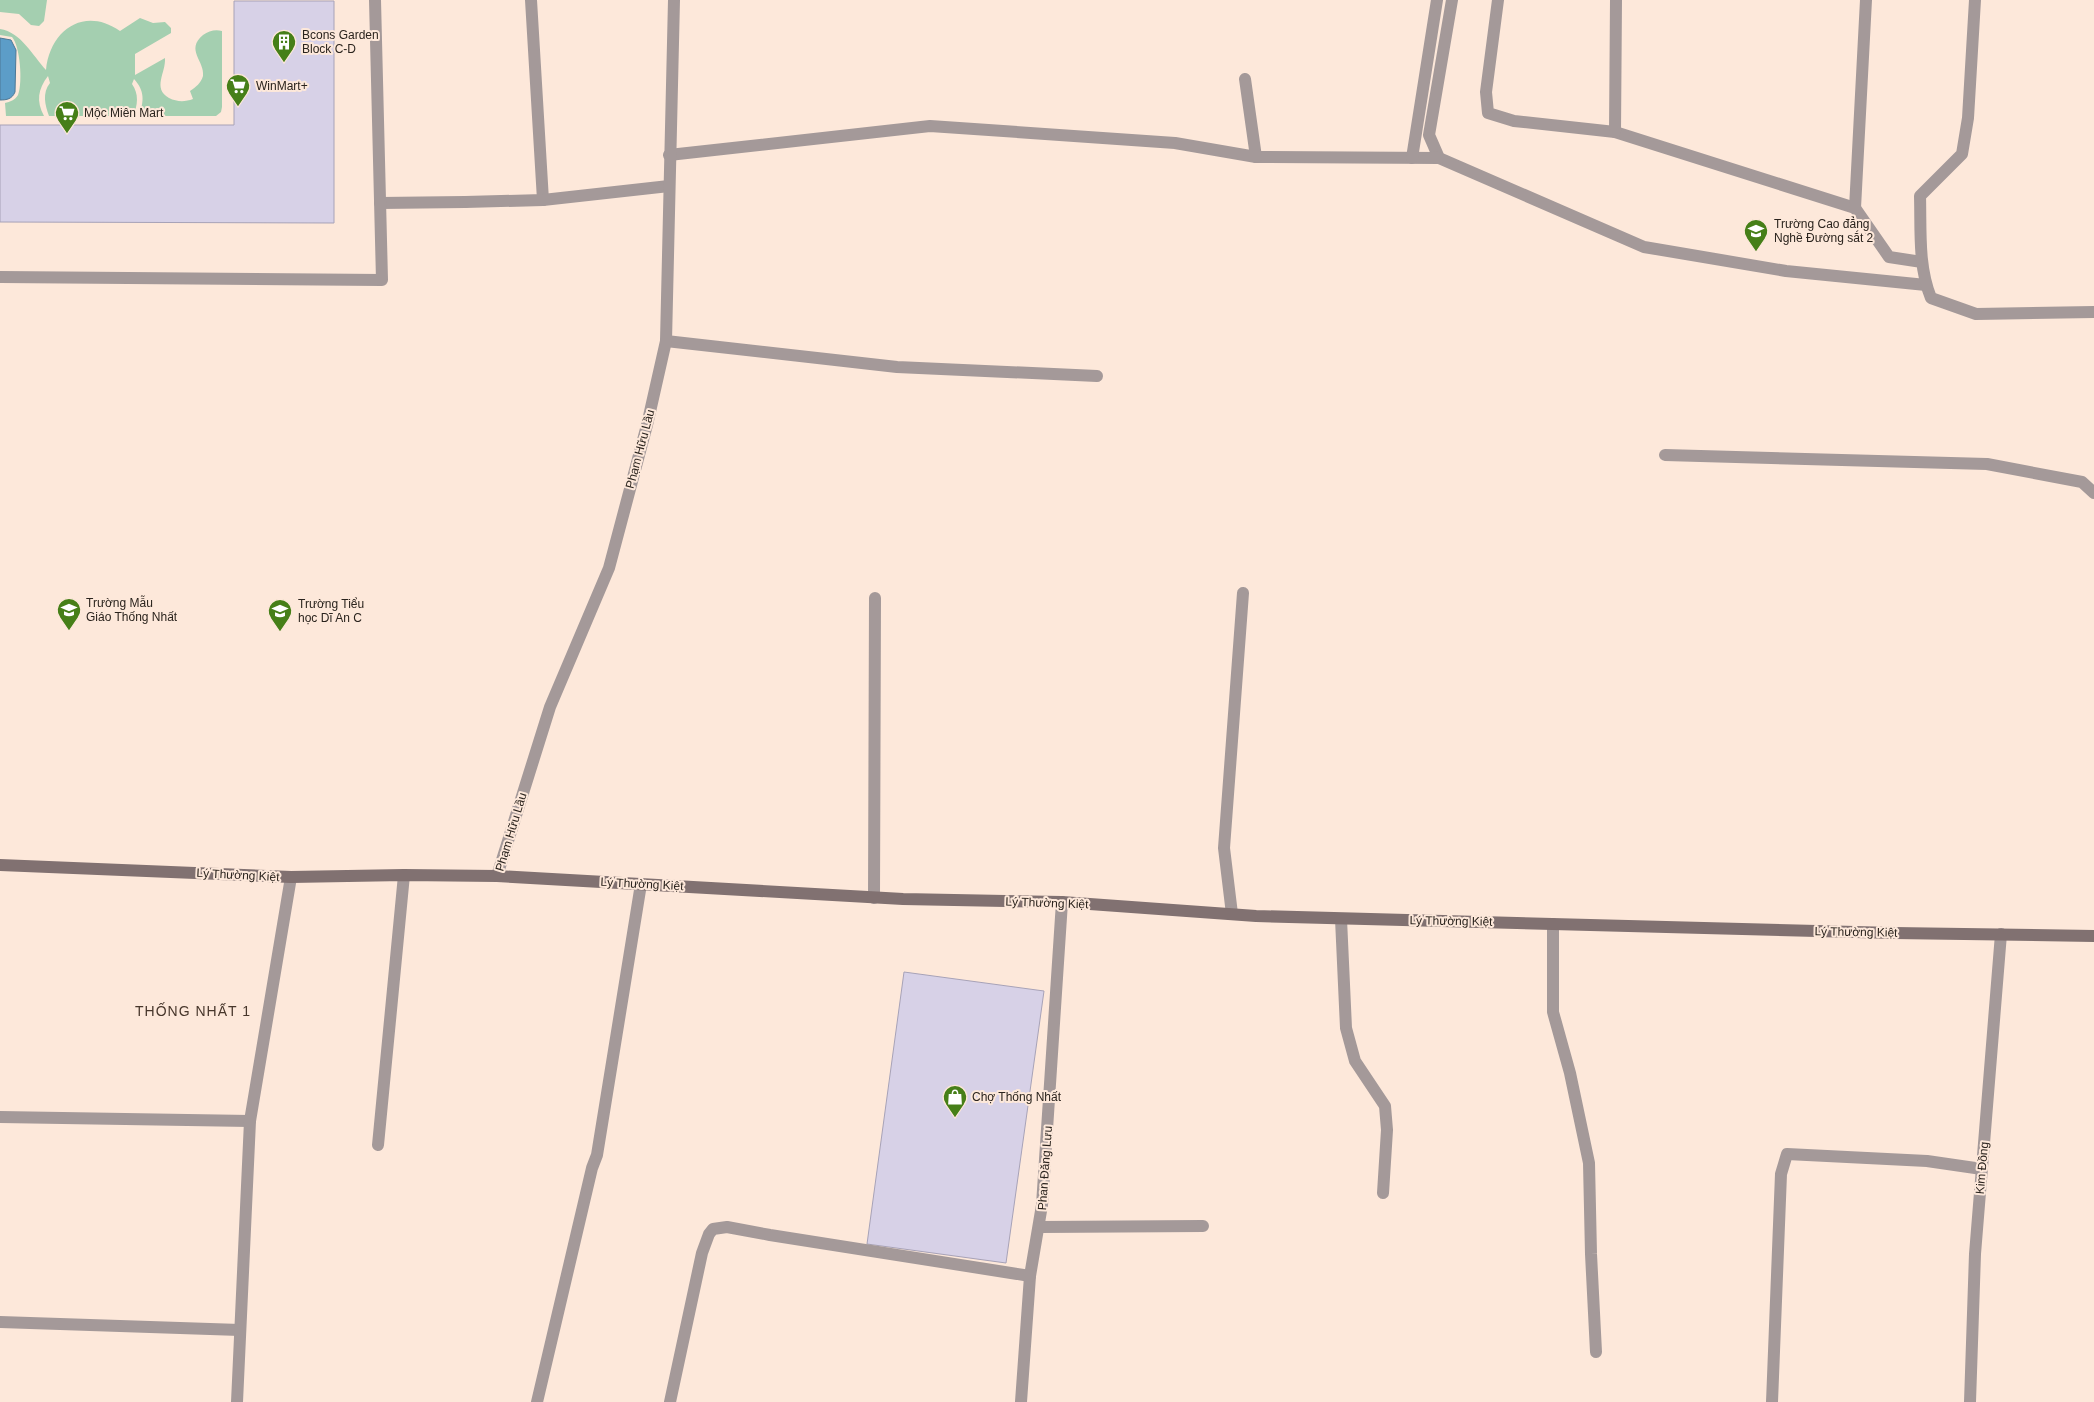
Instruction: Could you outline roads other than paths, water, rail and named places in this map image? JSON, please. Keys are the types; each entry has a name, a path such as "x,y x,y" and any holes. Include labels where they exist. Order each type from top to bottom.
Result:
{"main road":[{"name":"Lý Thường Kiệt","path":"0,865 291,877 497,876 874,898 1062,902 1232,914 1341,919 2094,936"}],"street":[{"path":"0,278 382,280 376,0"},
{"path":"531,0 543,200"},
{"name":"Phạm Hữu Lầu","path":"497,876 550,707 609,568 647,425 666,341 674,0"},
{"path":"1412,158 1437,0"},
{"path":"1439,158 1429,135 1452,0"},
{"path":"1498,0 1486,92 1488,113 1514,121 1615,132 1855,208 1889,257 1922,262"},
{"path":"1615,132 1616,0"},
{"path":"1855,208 1866,0"},
{"path":"1975,0 1968,118 1962,154 1920,196 1922,262 1926,285 1931,298 1976,314 2094,312"},
{"path":"1245,79 1256,157"},
{"path":"669,155 930,126 1175,143 1256,157 1439,158 1644,247 1786,271 1926,285"},
{"path":"380,203 543,200 669,186"},
{"path":"666,341 897,368 1097,376"},
{"path":"1665,455 1988,464 2082,482 2094,493"},
{"path":"1232,914 1224,848 1243,593"},
{"path":"874,898 875,598"},
{"path":"378,1145 404,875"},
{"path":"236,1402 250,1121 291,877"},
{"path":"537,1402 590,1177 597,1155 641,884"},
{"name":"Phan Đăng Lưu","path":"1021,1402 1030,1276 1040,1227 1062,902"},
{"path":"1341,919 1346,1028 1355,1061 1385,1106 1387,1130 1383,1193"},
{"path":"1553,924 1552,1012 1570,1074 1590,1163 1591,1254 1596,1352"},
{"name":"Kim Đồng","path":"1970,1402 1975,1254 2001,934"},
{"path":"0,1117 250,1121"},
{"path":"1772,1402 1781,1174 1787,1154 1927,1160 1982,1169"},
{"path":"1040,1227 1203,1226"},
{"path":"670,1402 702,1253 709,1234 713,1229 726,1227 1030,1276"},
{"path":"0,1322 240,1330"}],"water":[{"path":"0,38 11,40 16,50 15,92 9,99 5,100 0,100"}],"place":[{"name":"Bcons Garden Block C-D","path":"284,63"},
{"name":"WinMart+","path":"238,107"},
{"name":"Mộc Miên Mart","path":"67,134"},
{"name":"Trường Cao đẳng Nghề Đường sắt 2","path":"1756,252"},
{"name":"Trường Mẫu Giáo Thống Nhất","path":"69,631"},
{"name":"Trường Tiểu học Dĩ An C","path":"280,632"},
{"name":"Chợ Thống Nhất","path":"955,1118"}],"district":[{"name":"THỐNG NHẤT 1","path":"193,1011"}]}
